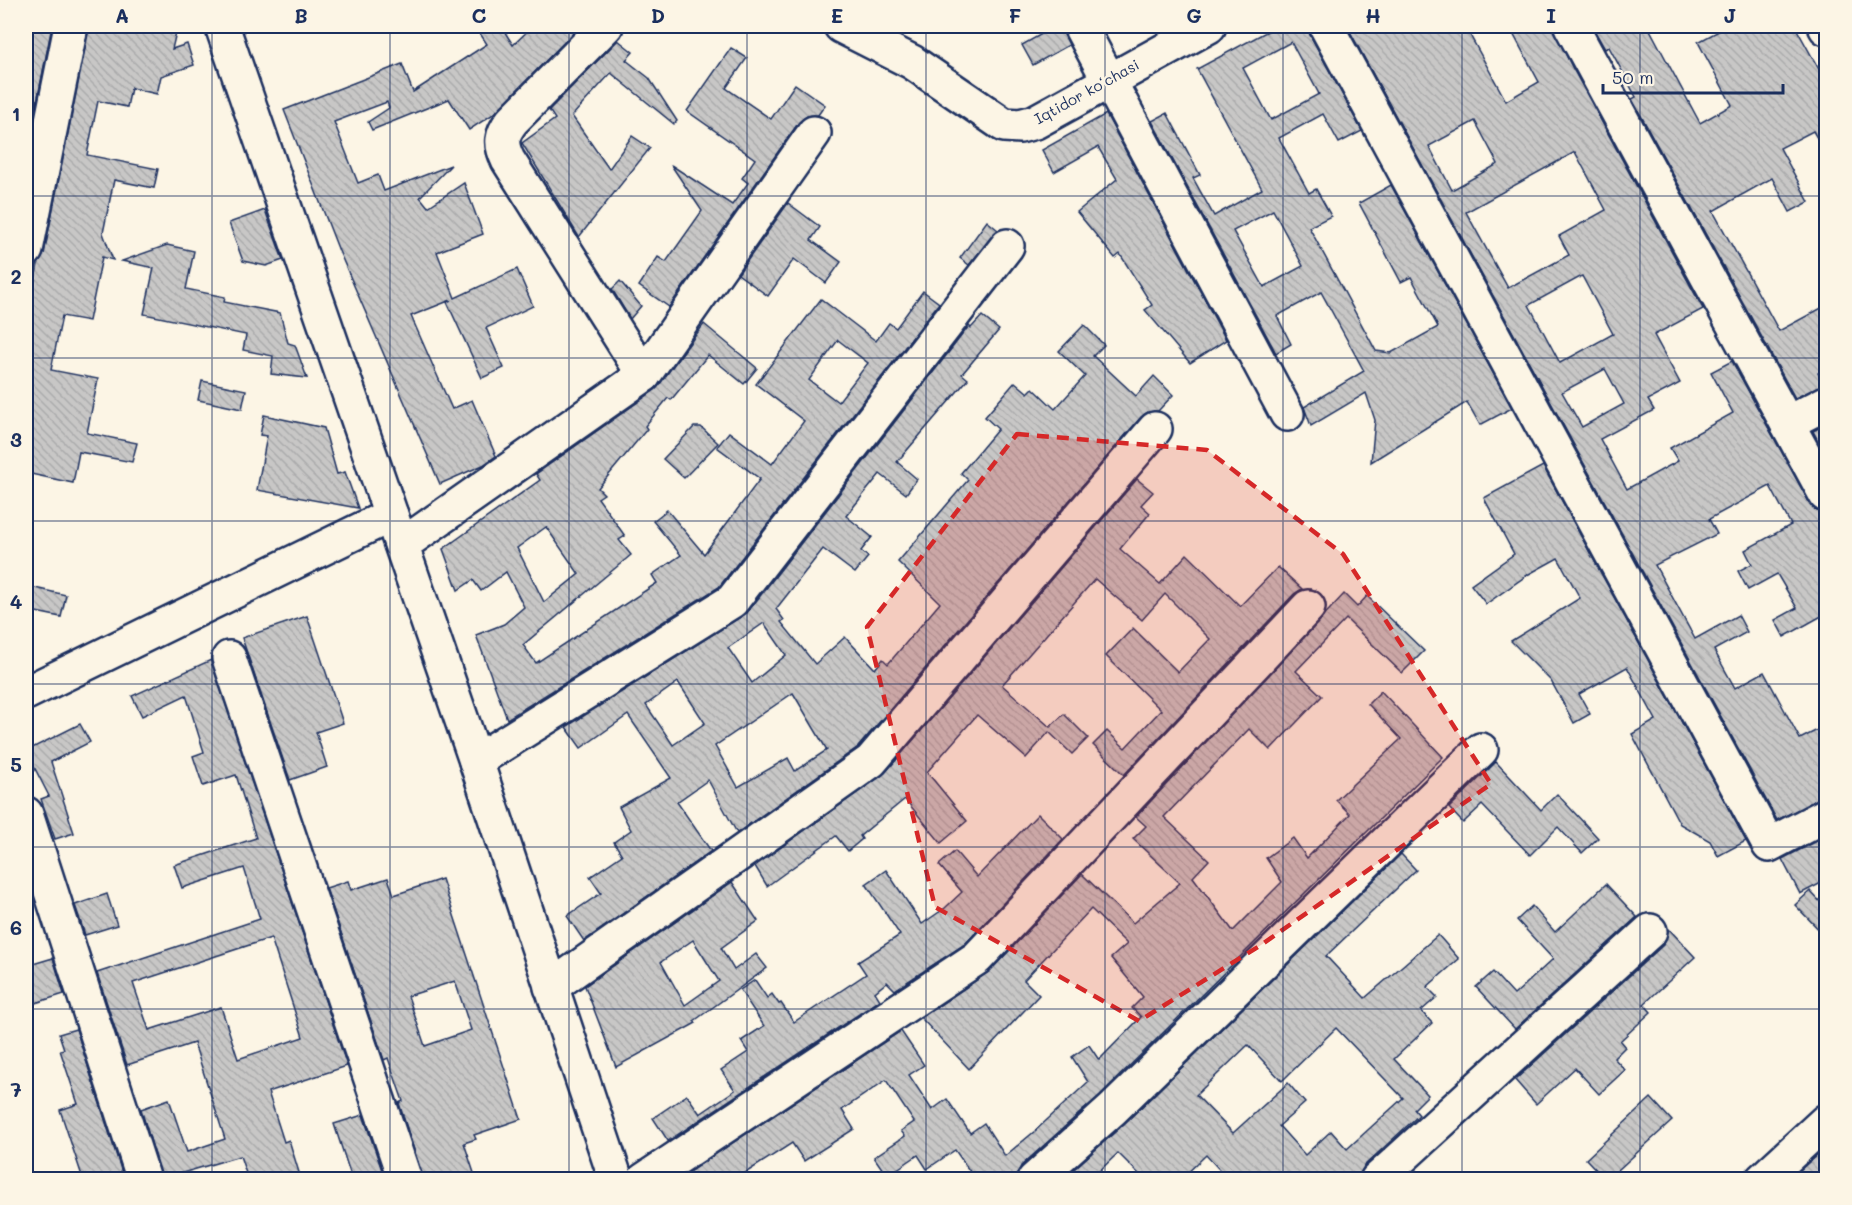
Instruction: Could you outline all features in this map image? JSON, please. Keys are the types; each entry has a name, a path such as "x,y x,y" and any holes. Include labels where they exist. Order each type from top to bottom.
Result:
{"street":[{"path":"26,250 71,26"},
{"path":"222,26 476,761 616,1179"},
{"path":"606,26 513,121 504,132 501,142 508,160 644,375"},
{"name":"Iqtidor koʻchasi","path":"841,26 912,62 1004,125 1020,126 1035,122 1209,26"},
{"path":"1080,26 1287,414"},
{"path":"1326,26 1769,845 1827,815"},
{"path":"1571,26 1827,495"},
{"path":"26,693 396,530 644,375 814,133"},
{"path":"476,761 732,601 1007,246"},
{"path":"1787,423 1827,403"},
{"path":"551,987 870,761 1155,429"},
{"path":"644,1179 977,958 1308,607"},
{"path":"229,658 405,1179"},
{"path":"1034,1179 1113,1109 1481,750"},
{"path":"26,814 144,1179"},
{"path":"1377,1179 1650,931"},
{"path":"1762,1179 1827,1121"}],"highlighted area":[{"path":"1017,434 1207,450 1343,554 1491,784 1261,945 1139,1021 935,907 867,627"}],"building":[{"path":"26,26 52,26 26,157"},
{"path":"89,26 177,28 172,49 187,44 194,65 161,76 157,94 131,88 127,107 98,101 87,155 158,169 154,188 114,180 103,233 113,260 102,257 89,321 62,316 51,370 98,379 87,433 137,443 132,462 79,452 73,483 26,473 26,325 38,264 44,254"},
{"path":"475,26 501,26 513,45 533,26 580,26 495,113 469,130 449,99 372,130 368,122 389,108 387,102 334,122 358,183 378,175 384,191 451,165 420,197 428,207 464,183 483,234 437,252 455,298 517,269 533,306 486,328 504,368 482,378 447,302 451,300 411,316 452,409 472,400 496,456 483,465 440,484 339,251 284,110 402,64 413,92 487,44"},
{"path":"1056,26 1061,26 1069,45 1033,65 1022,45"},
{"path":"1277,26 1307,26 1362,131 1339,143 1323,114 1279,138 1309,193 1316,189 1331,216 1309,227 1376,351 1391,353 1438,327 1411,277 1401,282 1359,203 1391,185 1512,408 1480,425 1467,402 1371,462 1375,420 1366,393 1311,426 1304,407 1364,371 1321,292 1277,316 1291,344 1276,353 1152,121 1167,113 1200,175 1193,178 1214,216 1262,189 1197,69","holes":["1291,42 1319,94 1271,120 1243,68","1273,210 1303,266 1264,287 1233,231"]},
{"path":"1347,26 1465,26 1506,101 1539,82 1509,26 1552,26 1703,309 1654,335 1680,383 1648,400 1654,410 1600,439 1627,489 1678,461 1670,448 1733,413 1711,372 1732,361 1810,504 1817,511 1827,514 1827,613 1784,637 1775,620 1797,608 1777,574 1748,590 1738,571 1752,564 1745,550 1791,525 1770,486 1709,519 1717,534 1655,565 1695,639 1738,615 1747,632 1714,650 1735,688 1764,672 1800,739 1827,725 1827,796 1777,820","holes":["1475,121 1498,164 1452,190 1429,146","1575,152 1606,210 1559,236 1569,255 1508,288 1466,212","1582,276 1613,334 1560,363 1529,305","1605,369 1624,404 1582,427 1562,392"]},
{"path":"1592,26 1648,26 1700,123 1732,105 1698,42 1728,26 1795,26 1827,84 1827,155 1813,131 1780,148 1809,202 1790,212 1772,178 1713,211 1779,331 1827,305 1827,368 1818,373 1824,385 1795,398 1632,99 1636,97 1609,47 1605,49"},
{"path":"618,40 633,52 626,60 649,78 677,121 674,124 611,73 572,116 609,169 632,136 650,148 579,237 522,143 555,119 549,110"},
{"path":"731,48 747,58 726,88 771,119 795,84 825,105 818,115 807,116 799,122 669,307 639,286 658,257 666,262 702,211 671,165 732,205 748,183 742,178 755,159 687,111"},
{"path":"1106,114 1226,340 1190,363 1145,310 1152,305 1120,254 1115,258 1077,212 1117,179 1098,147 1054,172 1042,150"},
{"path":"788,203 820,227 811,240 841,262 826,283 794,259 768,296 738,274"},
{"path":"265,210 283,260 266,266 243,261 229,223"},
{"path":"987,221 998,230 969,265 960,258"},
{"path":"167,245 194,251 186,289 225,297 224,302 280,313 288,343 295,345 307,378 271,374 273,356 243,350 246,335 144,314 154,268 122,261"},
{"path":"620,281 641,306 630,319 612,289"},
{"path":"923,291 939,303 719,587 507,719 476,635 504,624 524,607 506,572 481,591 473,580 458,590 443,549 540,480 536,474 655,390 704,324 757,368 744,384 708,355 671,400 668,398 645,426 647,429 598,488 604,494 598,498 625,536 619,540 631,555 523,645 536,663 657,583 652,575 681,555 653,521 667,510 704,554 760,479 717,447 729,432 772,464 804,421 756,384 821,299 876,341 889,323 896,328","holes":["838,340 868,363 838,402 809,380","546,527 579,574 544,602 517,548"]},
{"path":"982,316 999,330 962,374 968,379 897,462 917,479 906,494 880,474 846,516 872,537 861,551 868,557 855,573 823,549 776,609 784,620 781,622 815,664 845,637 875,669 883,659 888,664 940,603 898,562 968,480 961,473 998,429 985,417 1015,382 1028,393 1033,388 1055,409 1085,376 1059,351 1084,325 1104,345 1093,356 1136,396 1154,376 1173,395 1158,411 1148,412 1141,417 858,747 737,833 708,780 677,802 711,851 584,941 567,916 601,893 590,877 622,855 614,842 631,830 619,807 671,778 628,715 581,748 566,727 747,613 969,326 971,328","holes":["764,623 786,655 752,683 728,648","678,682 705,723 673,745 646,705","793,693 827,750 795,771 788,758 738,787 715,746"]},
{"path":"202,381 246,390 242,409 198,400"},
{"path":"264,415 324,428 337,474 345,472 358,508 257,490 267,436 260,435"},
{"path":"1827,424 1827,457 1813,431"},
{"path":"694,427 701,427 718,443 684,478 663,459"},
{"path":"1543,466 1746,841 1718,856 1710,841 1680,824 1632,734 1656,720 1627,667 1579,694 1590,714 1574,723 1551,681 1511,641 1580,598 1558,558 1529,574 1486,604 1471,585 1514,554 1484,498"},
{"path":"1137,479 1153,492 1141,505 1150,513 1120,549 1160,584 1187,554 1240,606 1278,567 1302,589 1294,594 1124,775 1093,745 1107,731 1125,748 1161,710 1106,656 1133,628 1178,672 1210,639 1165,594 1142,620 1095,579 1002,685 1050,727 1064,714 1088,738 1072,754 1049,732 1026,758 977,715 927,772 967,821 941,843 905,799 860,836 862,839 848,851 836,836 767,886 755,866 885,773"},
{"path":"26,586 66,595 61,617 26,610"},
{"path":"1344,594 1357,607 1367,596 1424,651 1402,673 1346,619 1296,671 1322,696 1270,750 1249,729 1164,817 1209,860 1193,877 1233,931 1282,882 1266,858 1293,838 1307,858 1350,814 1336,800 1401,739 1368,704 1381,691 1443,757 1100,1095 1021,1166 1016,1179 975,1179 955,1150 927,1169 918,1155 887,1176 874,1157 905,1136 901,1131 914,1122 886,1080 842,1110 854,1129 804,1161 792,1143 736,1179 694,1179 689,1172 901,1031 924,1065 909,1075 932,1110 947,1099 970,1133 984,1123 1005,1156 1035,1131 1088,1082 1072,1057 1089,1045 1099,1060 1141,1017 1132,1008 1143,997 1111,958 1127,944 1091,909 1024,980 1039,995 969,1069 921,1018 990,971 1082,874 1133,923 1180,883 1133,839 1146,826 1136,817"},
{"path":"307,616 343,723 316,732 327,767 290,780 242,638"},
{"path":"211,660 347,1066 268,1092 284,1142 289,1140 301,1179 248,1179 240,1156 162,1179 141,1109 169,1099 187,1152 225,1139 194,1043 127,1065 97,973 260,919 244,868 182,888 174,865 256,838 236,775 203,786 193,756 204,752 186,695 142,716 132,696","holes":["271,938 303,1037 238,1059 221,1007 149,1030 133,983"]},
{"path":"80,724 90,742 51,762 74,833 55,839 41,799 49,796 26,751"},
{"path":"1496,762 1541,810 1557,794 1598,838 1582,853 1558,827 1530,855 1482,805 1463,823 1449,808"},
{"path":"1038,814 1063,839 965,944 895,990 887,982 875,992 880,1000 668,1141 653,1118 687,1095 700,1114 735,1090 721,1070 748,1052 741,1041 764,1026 740,990 755,980 767,998 772,994 794,1022 866,974 858,962 900,935 866,884 886,870 922,924 945,908 962,892 939,865 955,851 977,877"},
{"path":"1827,836 1827,880 1800,894 1782,859"},
{"path":"1401,854 1416,870 1326,956 1365,998 1438,935 1459,959 1427,987 1437,997 1421,1011 1432,1023 1394,1059 1428,1095 1414,1109 1419,1115 1364,1166 1359,1179 1228,1179 1206,1155 1181,1179 1144,1179 1118,1153 1091,1179 1063,1179 1126,1122","holes":["1336,1028 1403,1098 1347,1149 1331,1131 1305,1155 1279,1126 1305,1103 1288,1083 1233,1133 1196,1095 1248,1045 1282,1081"]},
{"path":"388,878 394,895 442,879 521,1119 474,1135 476,1139 464,1143 476,1179 423,1179 399,1103 403,1101 388,1058 384,1060 326,888 348,881 351,890","holes":["455,981 471,1030 425,1046 408,996"]},
{"path":"732,882 758,921 721,948 734,970 756,954 767,968 694,1021 696,1023 616,1067 585,986","holes":["693,940 719,981 685,1005 661,962"]},
{"path":"1606,884 1637,917 1515,1029 1476,987 1493,972 1514,995 1553,959 1517,920 1532,906 1555,932"},
{"path":"1810,891 1827,909 1827,938 1795,905"},
{"path":"107,894 117,925 85,935 75,905"},
{"path":"1669,929 1695,957 1644,1004 1651,1012 1620,1041 1625,1047 1614,1058 1625,1070 1599,1094 1575,1068 1536,1104 1515,1080 1663,945"},
{"path":"53,958 64,994 26,1006 26,966"},
{"path":"76,1029 124,1179 83,1179 60,1110 78,1104 60,1050 64,1049 59,1034"},
{"path":"1651,1098 1672,1121 1608,1179 1605,1179 1586,1159"},
{"path":"363,1115 385,1179 352,1179 334,1124"},
{"path":"1827,1146 1827,1179 1790,1179"}]}
